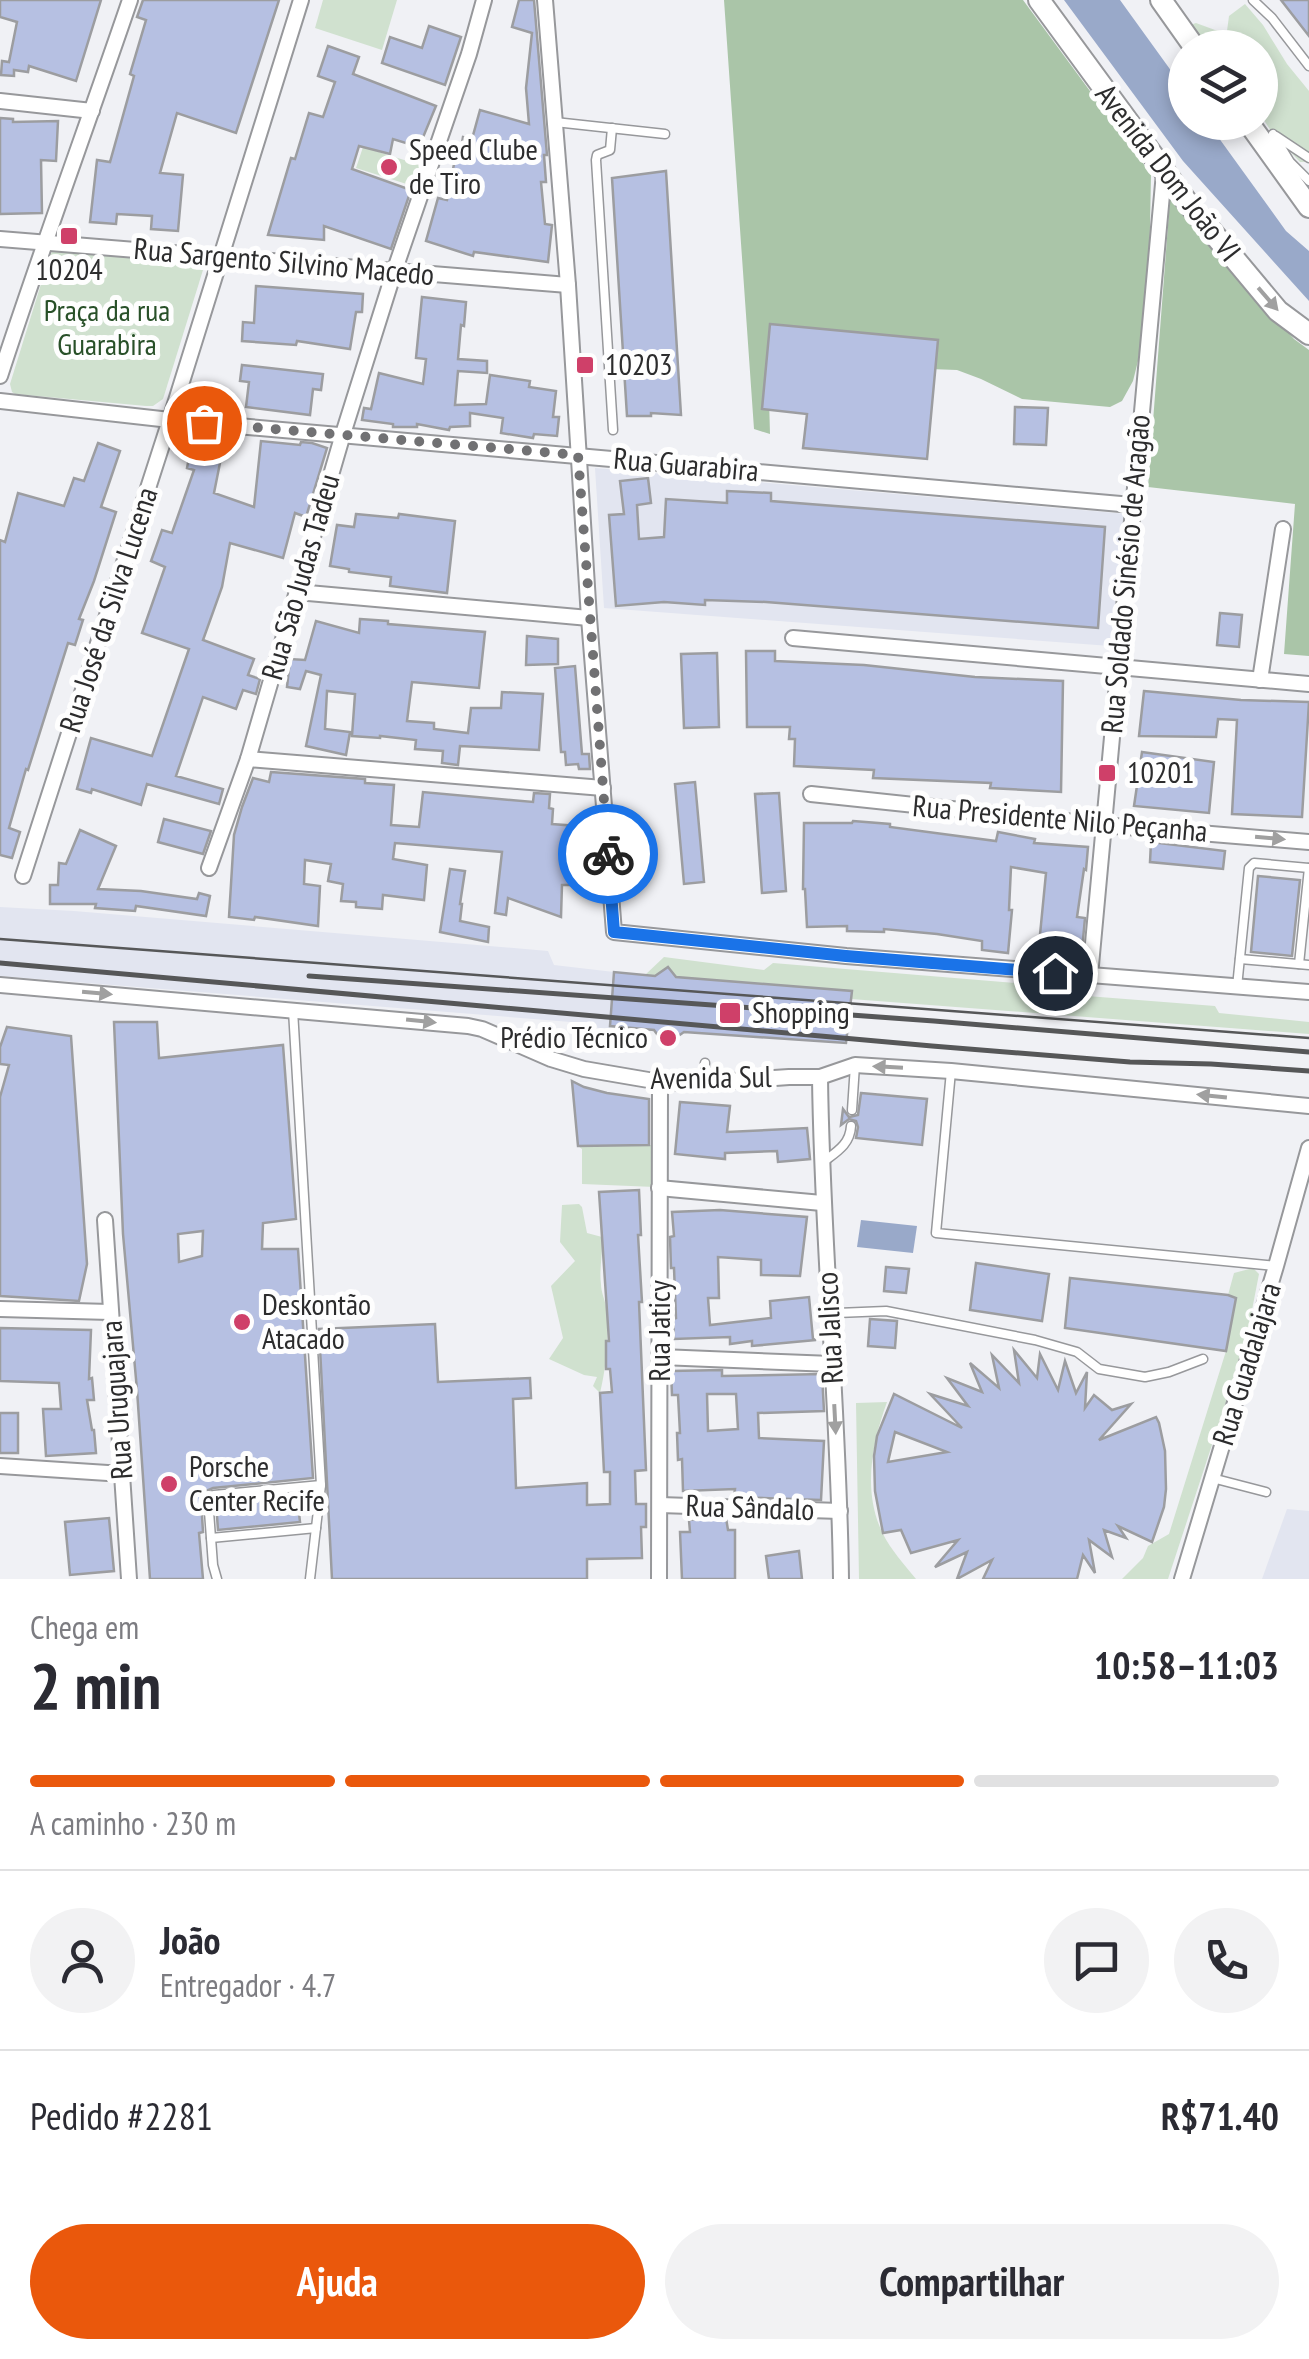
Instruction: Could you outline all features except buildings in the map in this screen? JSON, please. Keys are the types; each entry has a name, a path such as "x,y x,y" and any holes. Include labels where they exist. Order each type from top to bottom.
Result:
{"main road":[{"name":"Avenida Dom João VI","path":"1039,0 1164,173 1278,311 1309,334"},
{"path":"1161,0 1182,30"},
{"path":"1263,140 1309,207"}],"street":[{"path":"0,376 130,0"},
{"name":"Rua José da Silva Lucena","path":"23,876 300,0"},
{"name":"Rua São Judas Tadeu","path":"209,868 248,759 342,434 484,0"},
{"path":"545,0 614,932 846,956 1309,992"},
{"path":"0,101 92,111"},
{"name":"Rua Soldado Sinésio de Aragão","path":"1090,976 1164,173"},
{"name":"Rua Sargento Silvino Macedo","path":"0,239 568,284"},
{"name":"Rua Guarabira","path":"0,401 170,420 1132,505"},
{"path":"1260,680 1283,528"},
{"path":"297,592 589,618"},
{"path":"793,638 1309,684"},
{"path":"248,759 603,788"},
{"name":"Rua Presidente Nilo Peçanha","path":"811,794 1309,842"},
{"name":"Avenida Sul","path":"0,985 468,1026 568,1064 660,1082 702,1084 820,1077 855,1065 951,1070 1309,1106"},
{"name":"Rua Jalisco","path":"820,1077 822,1203 840,1511 840,1579"},
{"name":"Rua Jaticy","path":"659,1579 660,1082"},
{"name":"Rua Guadalajara","path":"1182,1579 1309,1148"},
{"path":"659,1188 822,1203"},
{"name":"Rua Uruguajara","path":"105,1220 128,1579"},
{"path":"0,1309 110,1312"},
{"path":"661,1357 832,1364"},
{"path":"0,1466 123,1474"},
{"name":"Rua Sândalo","path":"660,1505 840,1511"}],"lane":[{"path":"1253,0 1272,18"},
{"path":"1261,0 1309,66"},
{"path":"555,122 664,134"},
{"path":"612,128 610,150 597,155 596,160 613,430"},
{"path":"1278,138 1309,158"},
{"path":"1276,140 1309,181"},
{"path":"1237,987 1249,868 1254,863 1309,868 1304,965 1240,959"},
{"path":"293,1009 320,1485 310,1579"},
{"path":"702,1084 705,1063"},
{"path":"852,1110 855,1065"},
{"path":"951,1070 936,1233 1276,1266"},
{"path":"822,1162 844,1147 851,1136 851,1126"},
{"path":"832,1345 836,1313 886,1311 1035,1340 1077,1352 1099,1369 1145,1377 1203,1358"},
{"path":"1212,1478 1266,1492"},
{"path":"217,1579 208,1498 320,1485"},
{"path":"211,1538 316,1528"}],"shaded area":[{"path":"595,468 1127,514 1110,646 604,608"},
{"path":"0,907 548,951 554,965 614,972 610,1030 598,1029 596,1024 0,976"},
{"path":"1287,1509 1309,1511 1309,1579 1262,1579"}],"green space":[{"path":"323,0 397,0 382,50 315,28"},
{"path":"724,0 1023,0 1151,174 1149,279 1138,361 1122,401 1110,407 1022,399 957,370 768,363 770,434 754,429"},
{"path":"1245,4 1266,30 1227,30 1229,16"},
{"path":"1196,23 1215,30 1194,30 1190,25"},
{"path":"1278,49 1309,91 1309,162 1300,162 1278,139"},
{"name":"Speed Clube de Tiro","path":"363,147 423,166 416,187 356,168"},
{"path":"1170,199 1294,339 1309,350 1309,656 1284,654 1295,504 1148,487"},
{"name":"Praça da rua Guarabira","path":"58,250 202,264 163,399 153,406 12,392 10,384 50,255"},
{"path":"664,957 764,970 773,963 1077,988 1087,996 1215,1006 1219,1013 1309,1022 1309,1034 851,999 852,991 676,977 668,967 655,976 645,975"},
{"path":"654,1145 655,1187 582,1184 582,1149 578,1146"},
{"path":"579,1204 587,1233 602,1237 601,1278 608,1328 600,1393 593,1386 597,1377 549,1359 563,1338 551,1286 575,1261 560,1242 562,1205"},
{"path":"1253,1268 1259,1274 1246,1341 1168,1579 1122,1579 1143,1558 1148,1546 1169,1534 1226,1351 1236,1299 1228,1295 1234,1273"},
{"path":"887,1402 874,1451 873,1501 886,1540 916,1579 859,1579 856,1403"}],"water":[{"path":"1064,0 1120,0 1168,66 1168,140 1220,140 1286,231 1309,251 1309,301 1183,161"},
{"path":"861,1220 917,1226 913,1253 857,1247"}],"tram line":[{"path":"0,939 1309,1038"}],"railway":[{"path":"0,963 932,1046 1309,1071"},
{"path":"309,976 1309,1052"}],"way so far":[{"path":"204,423 578,455 608,854"}],"place":[{"name":"Speed Clube de Tiro","path":"389,167"},
{"name":"10204","path":"69,236"},
{"name":"10203","path":"585,365"},
{"name":"10201","path":"1107,773"},
{"name":"Shopping","path":"730,1013"},
{"name":"Prédio Técnico","path":"668,1038"},
{"name":"Deskontão Atacado","path":"242,1322"},
{"name":"Porsche Center Recife","path":"169,1484"}],"route":[{"path":"608,854 614,932 1055,973"}]}
